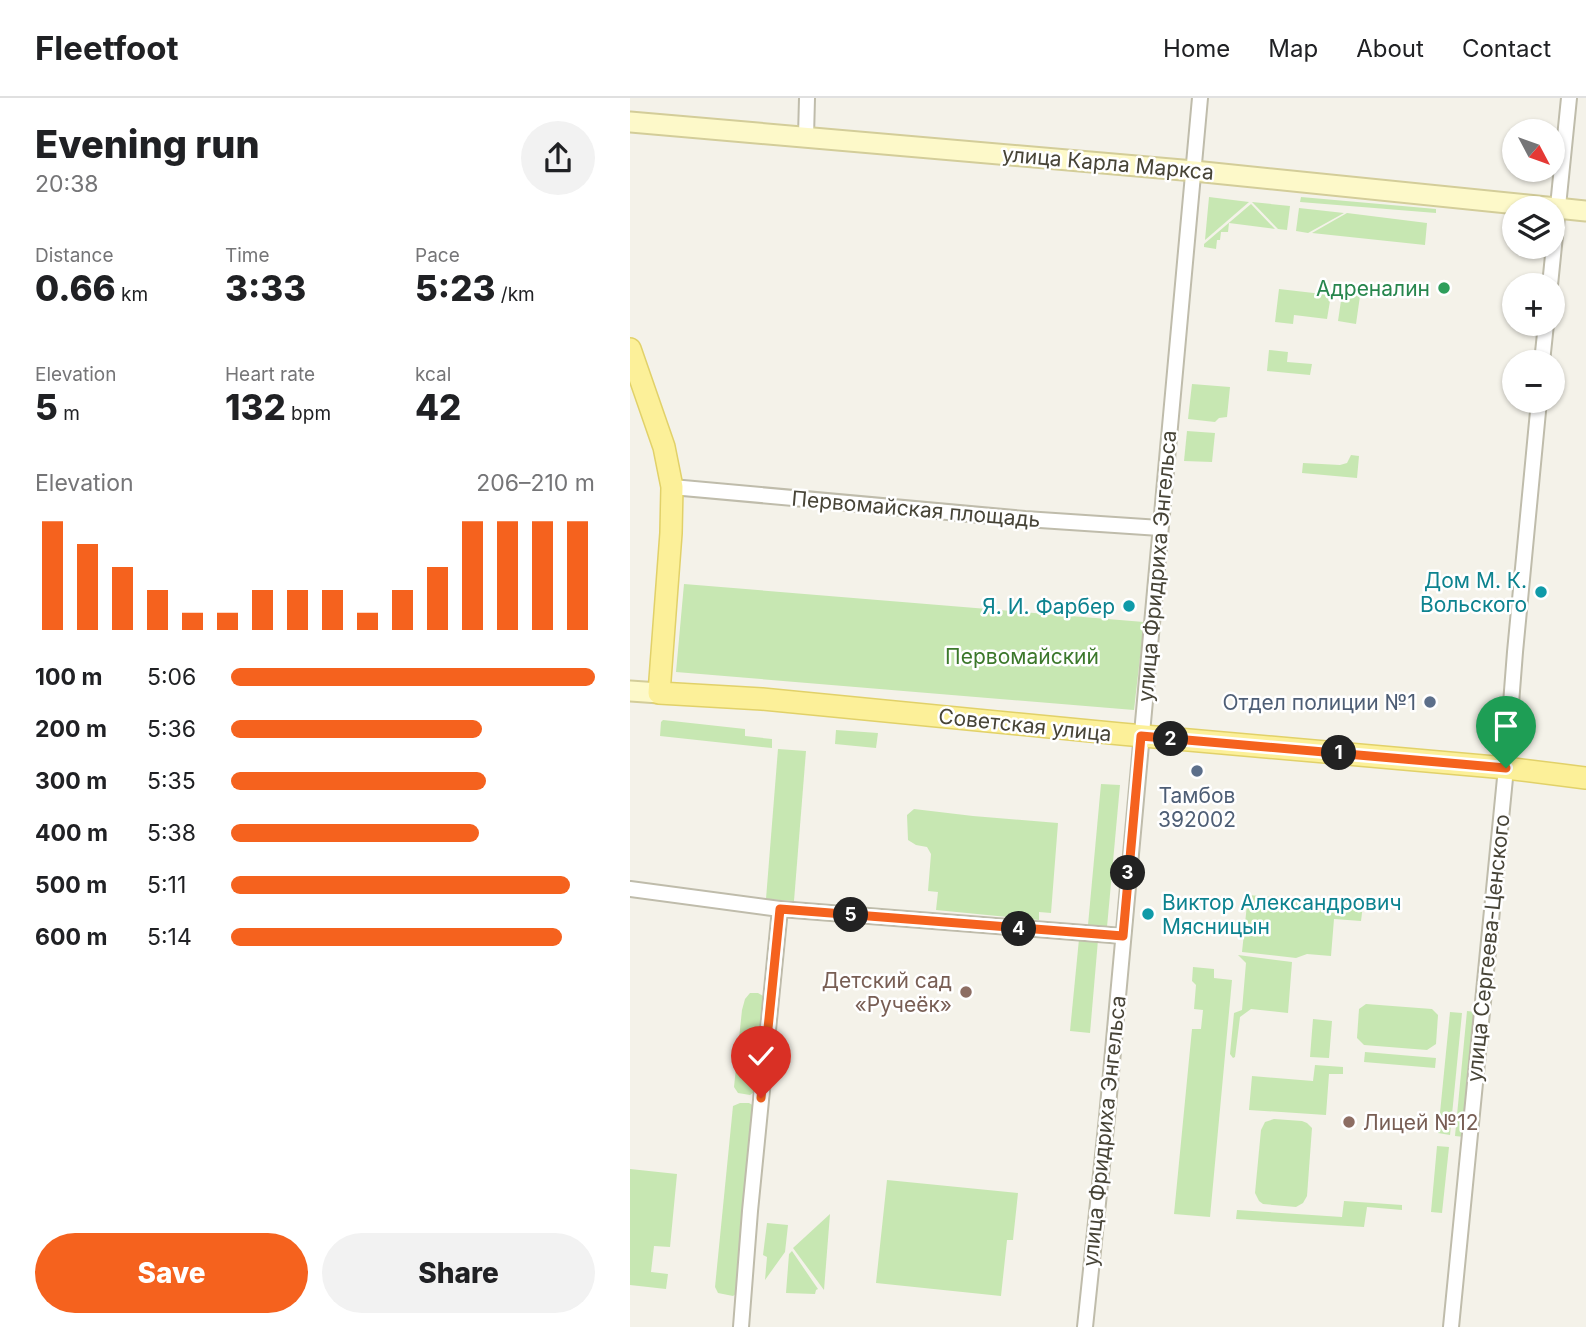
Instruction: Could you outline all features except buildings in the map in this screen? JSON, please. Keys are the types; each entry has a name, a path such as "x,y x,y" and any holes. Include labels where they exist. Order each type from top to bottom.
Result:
{"main road":[{"name":"улица Карла Маркса","path":"630,122 1194,171 1502,202"},
{"name":"улица Карла Маркса","path":"1565,209 1586,211"},
{"path":"630,349 664,447 672,487 659,693"},
{"name":"Советская улица","path":"630,691 762,699 1506,768 1586,778"}],"street":[{"path":"806,137 807,98"},
{"name":"улица Фридриха Энгельса","path":"1084,1327 1107,1117 1200,98"},
{"path":"1560,196 1569,98"},
{"name":"улица Сергеева-Ценского","path":"1451,1327 1538,413"},
{"name":"Первомайская площадь","path":"672,487 1012,518 1160,528"},
{"path":"630,889 780,909 1123,936"},
{"path":"741,1327 780,909"}],"green space":[{"path":"1209,197 1249,202 1205,240"},
{"path":"1301,197 1436,209 1436,213 1300,202"},
{"path":"1252,202 1290,206 1287,230 1278,229"},
{"path":"1251,204 1275,229 1229,223 1228,232 1221,232 1220,240 1217,240 1216,249 1204,247 1204,244"},
{"path":"1299,208 1344,213 1308,233 1296,231"},
{"path":"1347,213 1427,223 1425,245 1312,233"},
{"path":"1279,289 1331,295 1327,319 1294,315 1293,324 1275,322"},
{"path":"1342,294 1360,296 1356,324 1338,321"},
{"path":"1269,350 1288,352 1287,362 1312,364 1310,375 1267,371"},
{"path":"1192,384 1230,387 1227,417 1219,418 1215,422 1188,419"},
{"path":"1187,431 1215,433 1212,462 1184,461"},
{"path":"1351,455 1359,456 1357,478 1302,473 1303,463 1340,465 1347,463"},
{"name":"Первомайский","path":"684,584 1144,622 1134,710 676,672"},
{"path":"663,720 745,729 745,736 772,739 772,748 660,736"},
{"path":"836,730 878,733 876,748 835,744"},
{"path":"778,749 806,751 794,901 766,899"},
{"path":"1101,784 1120,785 1107,927 1088,925"},
{"path":"914,809 1058,823 1051,913 1039,912 1039,920 936,910 938,892 928,891 931,854 927,847 908,840 907,815"},
{"path":"1248,895 1363,905 1361,921 1334,919 1331,956 1307,954 1296,958 1242,952"},
{"path":"1079,939 1098,940 1090,1033 1070,1031"},
{"path":"1238,955 1292,962 1288,1013 1251,1009 1240,1017 1233,1058 1230,1054 1234,1013 1242,1010 1246,963"},
{"path":"1193,967 1214,969 1214,978 1232,980 1210,1217 1174,1214 1192,1029 1201,1029 1203,1010 1194,1009 1196,985 1192,981"},
{"path":"750,993 765,997 757,1090 750,1095 738,1093 734,1087 742,1010"},
{"path":"1366,1004 1432,1009 1438,1015 1436,1044 1427,1050 1364,1045 1357,1038 1359,1009"},
{"path":"1467,1011 1476,1012 1464,1137 1455,1136"},
{"path":"1450,1012 1462,1013 1450,1135 1438,1133"},
{"path":"1313,1019 1332,1021 1329,1058 1310,1057"},
{"path":"1365,1052 1436,1058 1435,1068 1364,1062"},
{"path":"1315,1065 1343,1067 1343,1074 1329,1074 1326,1115 1249,1110 1252,1076 1313,1081"},
{"path":"740,1103 754,1106 740,1291 733,1296 718,1293 715,1287 733,1106"},
{"path":"1274,1119 1302,1121 1312,1128 1307,1196 1303,1203 1296,1207 1263,1204 1255,1193 1261,1130 1265,1122"},
{"path":"1437,1146 1449,1147 1442,1213 1431,1212"},
{"path":"630,1169 677,1174 670,1247 654,1246 651,1272 668,1274 666,1289 630,1285"},
{"path":"887,1180 1018,1193 1013,1240 1007,1240 1001,1296 876,1283"},
{"path":"1344,1201 1402,1205 1402,1210 1367,1207 1364,1227 1236,1219 1237,1210 1342,1217"},
{"path":"830,1214 824,1290 793,1248"},
{"path":"767,1223 788,1225 785,1252 765,1280 767,1257 763,1255"},
{"path":"792,1251 818,1289 815,1294 786,1293 789,1254"}],"place":[{"name":"Адреналин","path":"1444,288"},
{"name":"Дом М. К. Вольского","path":"1541,592"},
{"name":"Я. И. Фарбер","path":"1129,606"},
{"name":"Отдел полиции №1","path":"1430,702"},
{"name":"Тамбов 392002","path":"1197,771"},
{"name":"Виктор Александрович Мясницын","path":"1148,914"},
{"name":"Детский сад «Ручеёк»","path":"966,992"},
{"name":"Лицей №12","path":"1349,1122"}],"route":[{"path":"761,1098 780,909 1123,936 1141,736 1506,768"}]}
